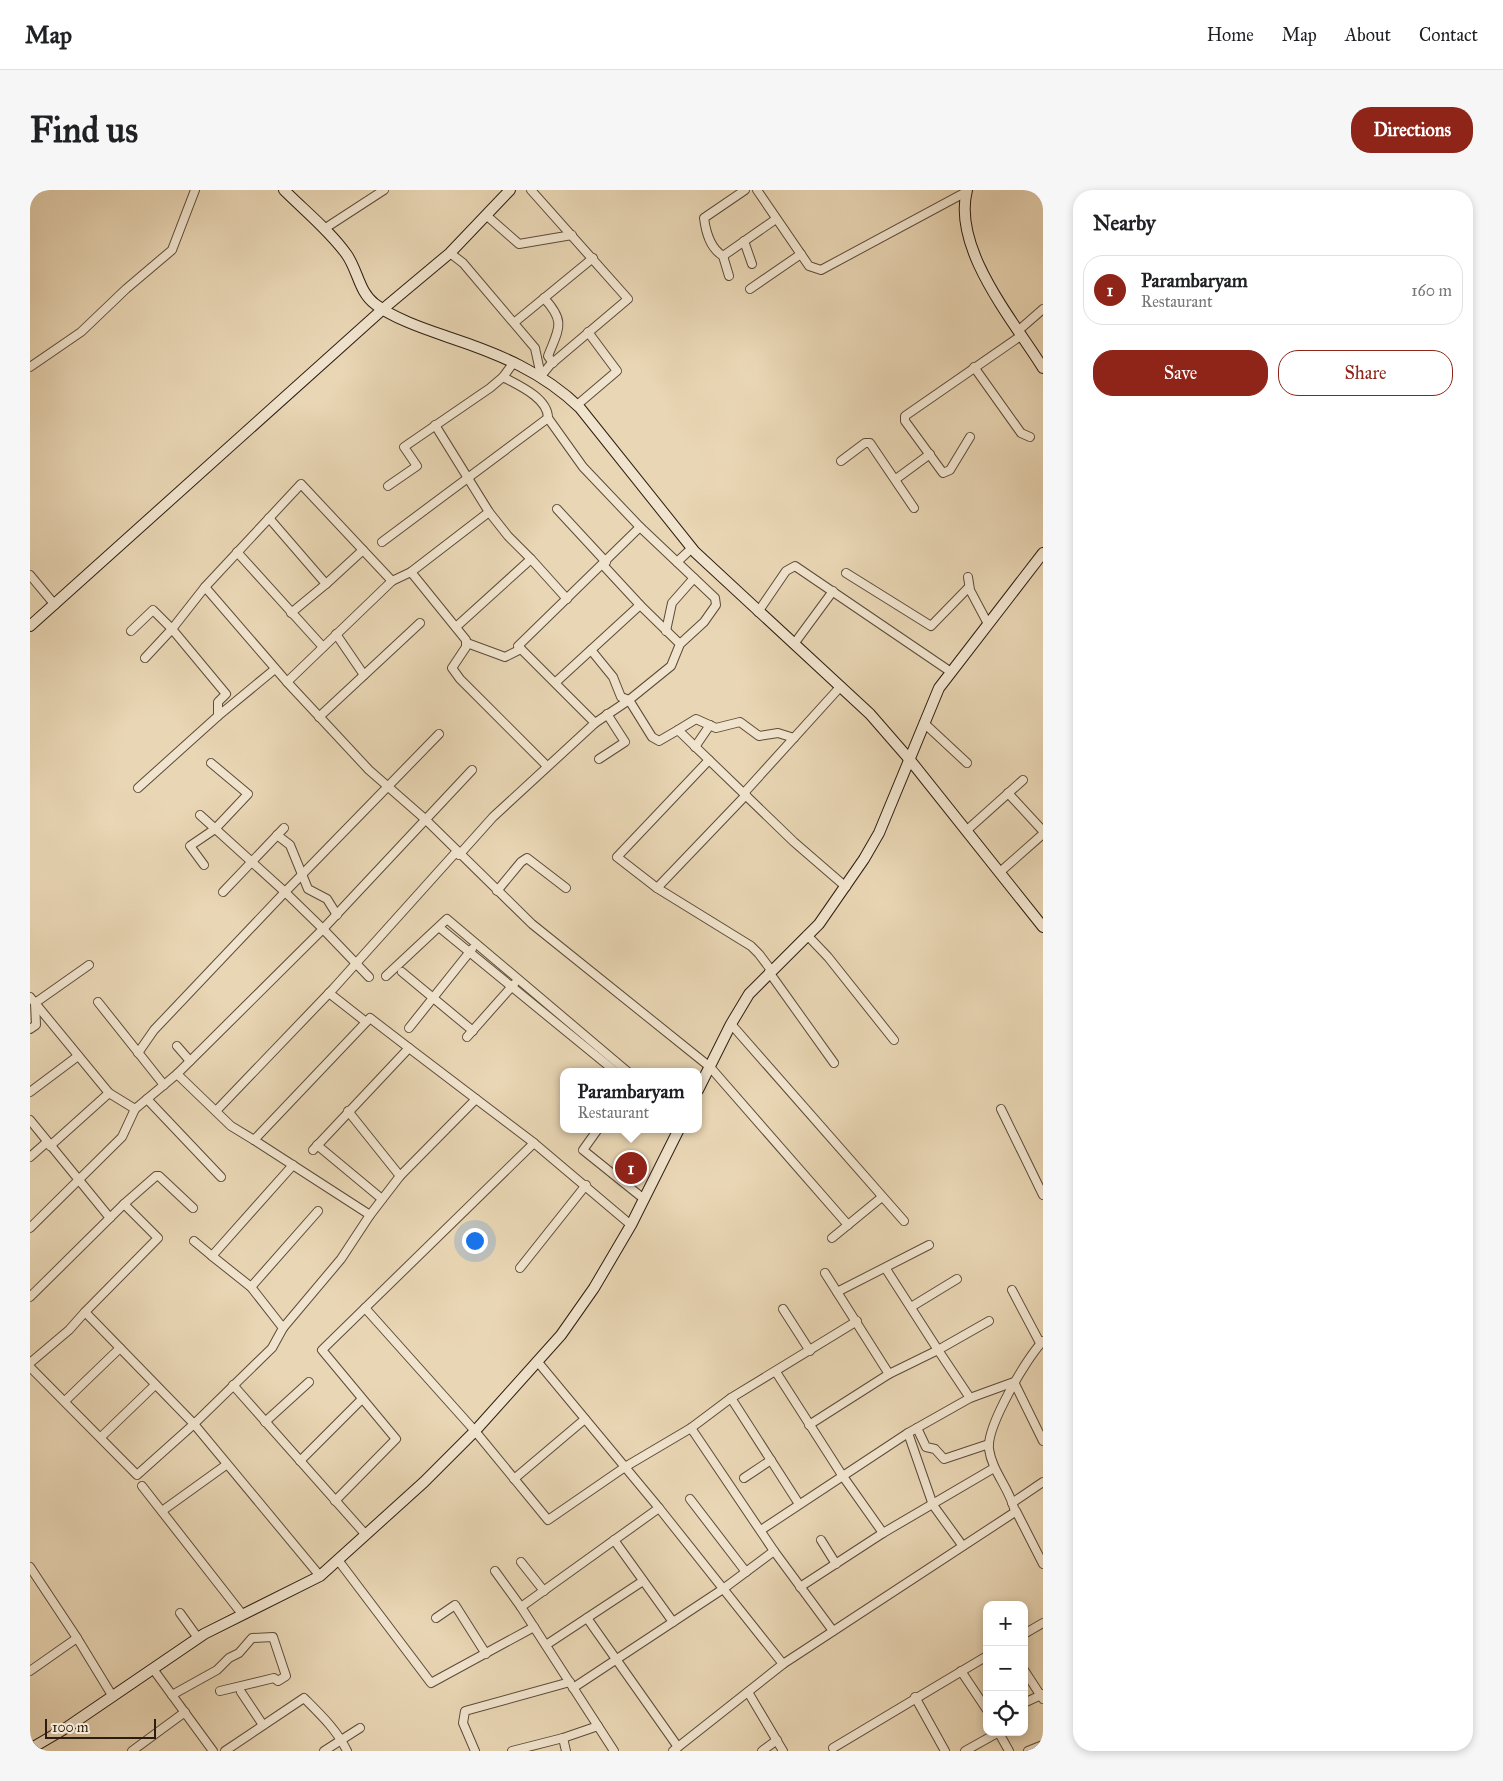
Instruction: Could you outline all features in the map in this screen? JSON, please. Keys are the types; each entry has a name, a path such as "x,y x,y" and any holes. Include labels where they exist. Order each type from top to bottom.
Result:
{"main road":[{"path":"284,190 324,228 349,257 365,293 374,304 427,329 514,362 541,376 577,405 692,548 758,612 870,714 910,760 1043,927"},
{"path":"30,626 450,252 510,190"},
{"path":"966,191 965,214 972,252 1043,368"},
{"path":"702,1082 731,1024 749,994 807,935 833,906 846,887 879,833 939,688 1043,553"},
{"path":"30,1749 114,1697 198,1638 320,1576 424,1482 475,1431 561,1335 594,1288 631,1225 677,1133"}],"street":[{"path":"30,367 81,332 126,289 172,250 195,190"},
{"path":"324,228 384,190"},
{"path":"531,190 628,298 553,363 541,376"},
{"path":"729,276 723,256 716,251 706,234 704,218 745,190"},
{"path":"757,190 808,266 821,270 966,191"},
{"path":"486,215 519,244 572,235"},
{"path":"723,256 776,219"},
{"path":"744,241 752,264"},
{"path":"450,252 463,263 535,348 541,376"},
{"path":"750,289 801,254"},
{"path":"514,322 593,258"},
{"path":"544,298 557,312 559,329 548,356 553,363"},
{"path":"970,437 947,472 943,473 905,421 905,416 1021,333 1043,309"},
{"path":"577,405 617,371 588,332"},
{"path":"388,486 417,466 404,447 503,377 514,362"},
{"path":"974,367 1021,433 1030,437"},
{"path":"216,1111 493,817 595,723 629,700 671,666 680,644 704,622 716,605 715,598 640,527 583,467 548,418 548,413 543,405 530,392 503,377"},
{"path":"382,542 548,418"},
{"path":"435,426 490,512 508,536 567,600"},
{"path":"841,461 865,443 870,443 914,508"},
{"path":"896,479 930,454"},
{"path":"145,658 172,629 205,587 301,484 392,581"},
{"path":"557,509 640,606 680,644"},
{"path":"287,682 392,581 410,572 490,512"},
{"path":"269,518 326,584"},
{"path":"595,723 518,646 605,564 640,527"},
{"path":"676,562 692,548"},
{"path":"291,613 363,550"},
{"path":"237,552 323,647"},
{"path":"456,627 531,559"},
{"path":"758,612 790,567 798,568 895,636 951,672"},
{"path":"410,572 467,643 505,657 521,649"},
{"path":"846,573 931,626 970,587"},
{"path":"30,575 55,605"},
{"path":"968,577 978,608 988,624"},
{"path":"666,631 672,603 694,578"},
{"path":"205,587 319,717 387,786 425,819 497,891 540,930 710,1067 848,1224"},
{"path":"794,644 833,591"},
{"path":"556,682 640,606"},
{"path":"131,631 153,610 172,629 226,694 218,702 218,716"},
{"path":"319,717 420,623"},
{"path":"336,634 364,675"},
{"path":"467,643 452,668 547,766"},
{"path":"591,650 613,677 621,697 629,700 652,737 659,741 696,719 722,728 732,723 740,722 759,736 778,733 794,738"},
{"path":"138,788 275,668"},
{"path":"657,888 745,794 841,686"},
{"path":"599,759 625,742 607,714"},
{"path":"924,723 967,763"},
{"path":"695,747 710,725"},
{"path":"678,730 794,842 846,887"},
{"path":"138,1053 154,1030 303,873 439,734"},
{"path":"709,760 617,857 657,888 750,946 759,954 834,1063"},
{"path":"204,865 190,846 215,829 248,794 211,763"},
{"path":"30,1228 122,1137 135,1109 177,1074 323,929 472,770"},
{"path":"966,831 1023,780"},
{"path":"1000,872 1043,833 1008,793"},
{"path":"200,815 285,892 369,977"},
{"path":"223,892 284,828"},
{"path":"277,835 290,845 308,889 327,900 337,914"},
{"path":"497,891 521,862 527,858 566,888"},
{"path":"386,976 447,919 623,1068"},
{"path":"440,928 611,1068"},
{"path":"807,935 828,957 894,1040"},
{"path":"410,1028 476,944"},
{"path":"33,1000 90,964"},
{"path":"402,972 473,1031"},
{"path":"467,1038 518,979"},
{"path":"329,993 366,1022"},
{"path":"30,1029 36,1025 33,1000"},
{"path":"33,1000 109,1093 135,1109"},
{"path":"98,1002 164,1085"},
{"path":"254,1140 370,1018 534,1143 631,1225"},
{"path":"731,1024 904,1221"},
{"path":"177,1046 190,1060"},
{"path":"382,1199 315,1148 409,1048"},
{"path":"30,1092 78,1056"},
{"path":"177,1074 231,1126 370,1215"},
{"path":"30,1156 49,1144 109,1093"},
{"path":"147,1099 221,1177"},
{"path":"124,1204 158,1238 69,1330 30,1365 137,1474 194,1424 272,1348 283,1328 341,1259 370,1215 400,1176 476,1099"},
{"path":"1001,1110 1043,1195"},
{"path":"348,1112 400,1176"},
{"path":"30,1120 110,1218"},
{"path":"595,1133 583,1150 644,1199"},
{"path":"336,1501 396,1439 322,1350 534,1143"},
{"path":"212,1256 293,1165"},
{"path":"30,1297 152,1178 159,1176 193,1208"},
{"path":"520,1268 586,1185"},
{"path":"832,1238 882,1197"},
{"path":"251,1287 318,1211"},
{"path":"194,1241 251,1287 283,1328"},
{"path":"838,1292 886,1269 930,1244"},
{"path":"886,1269 970,1398"},
{"path":"826,1273 889,1374"},
{"path":"911,1307 957,1279"},
{"path":"1012,1290 1042,1342 1027,1359 1014,1382 989,1444 994,1468 1016,1511 1040,1550 1043,1564"},
{"path":"365,1308 475,1431 548,1520 624,1467 691,1428 731,1398 857,1321"},
{"path":"783,1309 810,1351"},
{"path":"85,1312 194,1424 226,1465 320,1576"},
{"path":"809,1425 889,1374 938,1350 989,1321"},
{"path":"65,1401 120,1348"},
{"path":"537,1361 659,1508 783,1664"},
{"path":"776,1372 842,1475 884,1533"},
{"path":"265,1422 308,1382"},
{"path":"761,1530 908,1433 970,1398 1014,1382"},
{"path":"1014,1382 1043,1441"},
{"path":"101,1438 156,1385"},
{"path":"233,1385 366,1535"},
{"path":"731,1398 799,1504"},
{"path":"300,1461 362,1400"},
{"path":"514,1479 585,1419"},
{"path":"691,1428 774,1551 833,1631"},
{"path":"917,1428 926,1447 935,1449 944,1458 989,1444"},
{"path":"908,1433 933,1505 962,1545"},
{"path":"744,1478 771,1460"},
{"path":"162,1511 226,1465"},
{"path":"800,1588 884,1533 994,1468"},
{"path":"1012,1503 1043,1482"},
{"path":"142,1486 242,1614"},
{"path":"690,1499 746,1572"},
{"path":"521,1607 659,1508"},
{"path":"586,1618 676,1749 783,1664 1016,1511"},
{"path":"614,1540 672,1622"},
{"path":"821,1540 836,1564"},
{"path":"475,1751 463,1723 465,1711 572,1685 616,1660 723,1589 774,1551"},
{"path":"338,1560 431,1683 534,1627"},
{"path":"522,1562 544,1591"},
{"path":"30,1567 114,1697"},
{"path":"495,1571 521,1607 614,1751"},
{"path":"546,1645 644,1581"},
{"path":"436,1618 455,1605 486,1654"},
{"path":"180,1613 198,1638"},
{"path":"1028,1632 1043,1623"},
{"path":"30,1670 77,1638"},
{"path":"172,1695 217,1670 229,1658 239,1652 252,1638 273,1638 286,1676 278,1681 274,1678 220,1691"},
{"path":"833,1748 915,1697 983,1658"},
{"path":"153,1669 213,1751"},
{"path":"961,1670 983,1704"},
{"path":"1028,1676 1042,1696 1028,1701"},
{"path":"241,1692 263,1725"},
{"path":"748,1692 783,1751"},
{"path":"915,1697 945,1751"},
{"path":"225,1751 304,1698 342,1740 347,1751"},
{"path":"132,1751 184,1712"},
{"path":"512,1751 563,1738 598,1726"},
{"path":"324,1751 360,1728"},
{"path":"965,1751 993,1736"},
{"path":"1001,1736 1009,1751"},
{"path":"563,1738 566,1751"},
{"path":"762,1751 777,1740"},
{"path":"1028,1751 1043,1745"}],"place":[{"name":"Parambaryam","path":"631,1168"}]}
